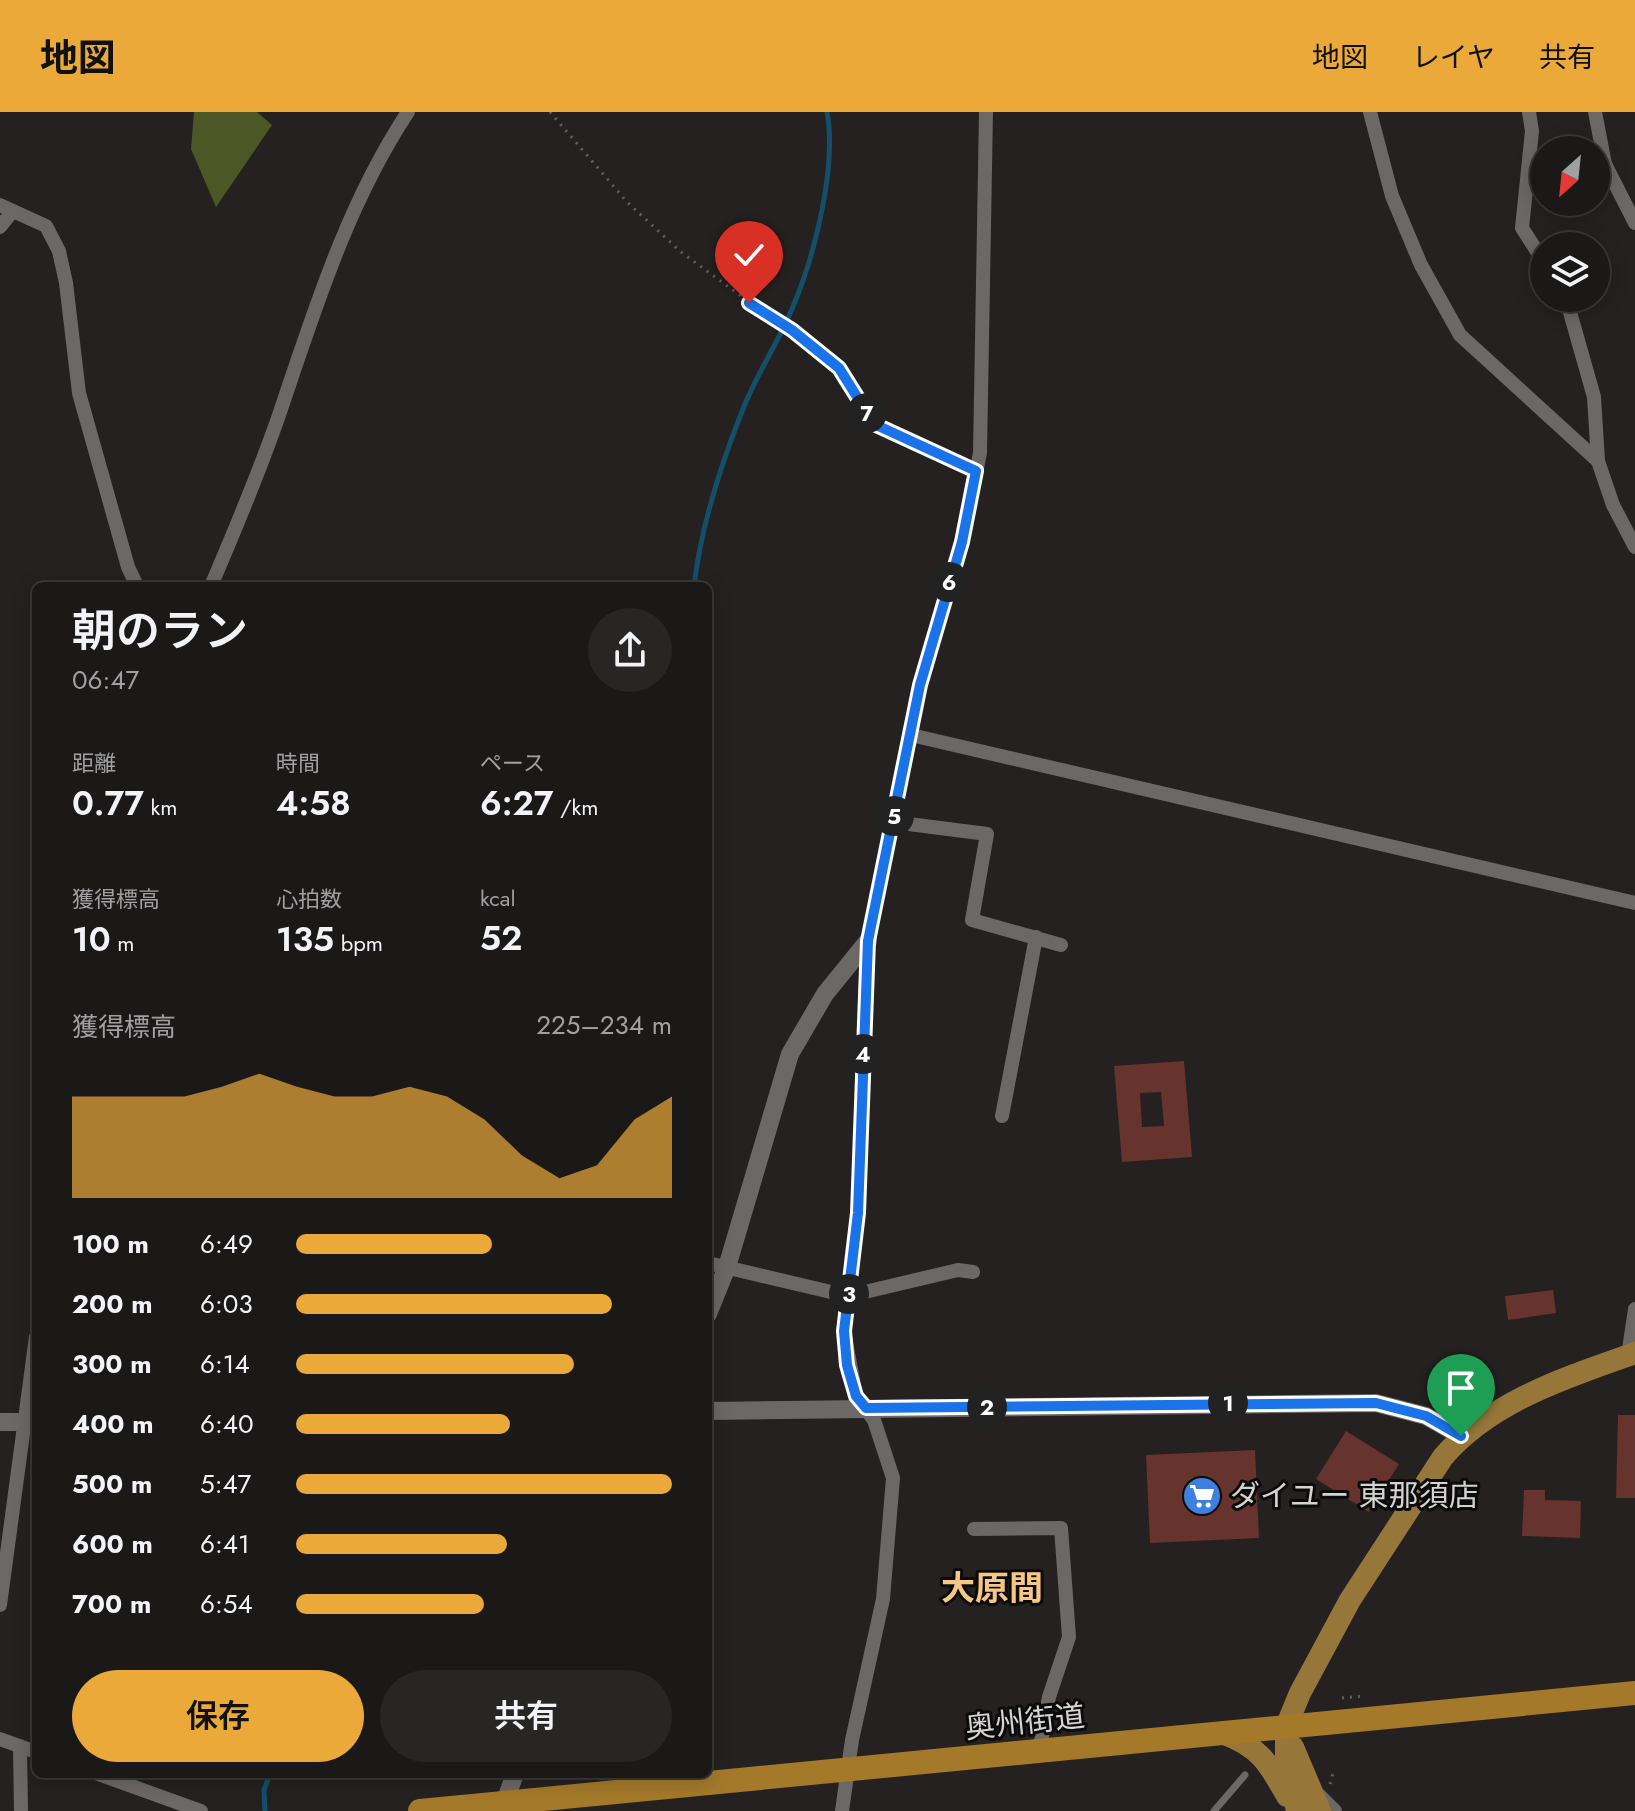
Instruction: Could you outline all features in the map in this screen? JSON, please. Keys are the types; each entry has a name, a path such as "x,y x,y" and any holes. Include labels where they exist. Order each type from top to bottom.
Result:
{"highway":[{"name":"奥州街道","path":"420,1811 1635,1693"}],"main road":[{"path":"1297,1811 1286,1761 1286,1727 1350,1600 1420,1489 1461,1436 1538,1391 1631,1354"},
{"path":"1286,1727 1320,1811"},
{"path":"1224,1734 1247,1743 1260,1753 1297,1811"}],"street":[{"path":"213,582 240,519 319,297 353,213 408,112"},
{"path":"842,1811 883,1599 893,1478 874,1420 856,1396 847,1365 844,1331 858,1213 868,941 936,623 962,542 980,453 986,112"},
{"path":"1370,112 1392,196 1421,265 1460,335 1598,461"},
{"path":"1529,112 1532,131 1522,228 1530,240"},
{"path":"1595,112 1605,164 1635,223"},
{"path":"0,227 6,208 46,226 59,251 66,283 79,393 128,567 135,582"},
{"path":"1570,312 1594,397 1598,461 1613,505 1635,547"},
{"path":"911,735 1635,903"},
{"path":"893,822 987,834 972,920 1061,945"},
{"path":"1002,1116 1036,937"},
{"path":"712,1304 727,1267 790,1054 825,994 868,941"},
{"path":"712,1264 848,1296 958,1270 973,1272"},
{"path":"1631,1354 1635,1309"},
{"path":"0,1605 32,1394"},
{"path":"712,1411 1376,1403 1426,1416 1461,1436"},
{"path":"0,1422 30,1422"},
{"path":"974,1529 1061,1528 1069,1637 1049,1697 1039,1753"},
{"path":"0,1739 32,1750"},
{"path":"20,1746 21,1811"},
{"path":"109,1778 201,1811"},
{"path":"504,1804 514,1778"},
{"path":"1308,1784 1335,1811"}],"lane":[{"path":"1214,1811 1245,1775"}],"path":[{"path":"550,112 627,202 681,252 839,368 874,424 976,471"}],"green space":[{"path":"194,112 257,112 272,125 216,207 191,149"}],"building":[{"path":"1184,1061 1192,1157 1122,1162 1114,1066","holes":["1161,1092 1164,1126 1142,1127 1140,1093"]},
{"path":"1553,1290 1556,1313 1508,1320 1505,1296"},
{"path":"1618,1415 1635,1415 1635,1498 1616,1498"},
{"path":"1346,1431 1399,1464 1369,1512 1316,1479"},
{"name":"ダイユー 東那須店","path":"1255,1450 1259,1538 1150,1543 1146,1455"},
{"path":"1524,1490 1545,1490 1545,1500 1581,1501 1580,1538 1522,1536"}],"waterway":[{"path":"695,582 707,519 727,452 749,396 802,284 816,236 829,158 827,112"},
{"path":"265,1811 264,1790 268,1778"}],"place":[{"name":"ダイユー 東那須店","path":"1202,1496"}],"district":[{"name":"大原間","path":"992,1588"}],"route":[{"path":"749,303 792,330 839,368 874,424 976,471 962,542 920,685 868,941 858,1213 844,1331 847,1365 856,1396 866,1408 1376,1403 1426,1416 1461,1436"}]}
